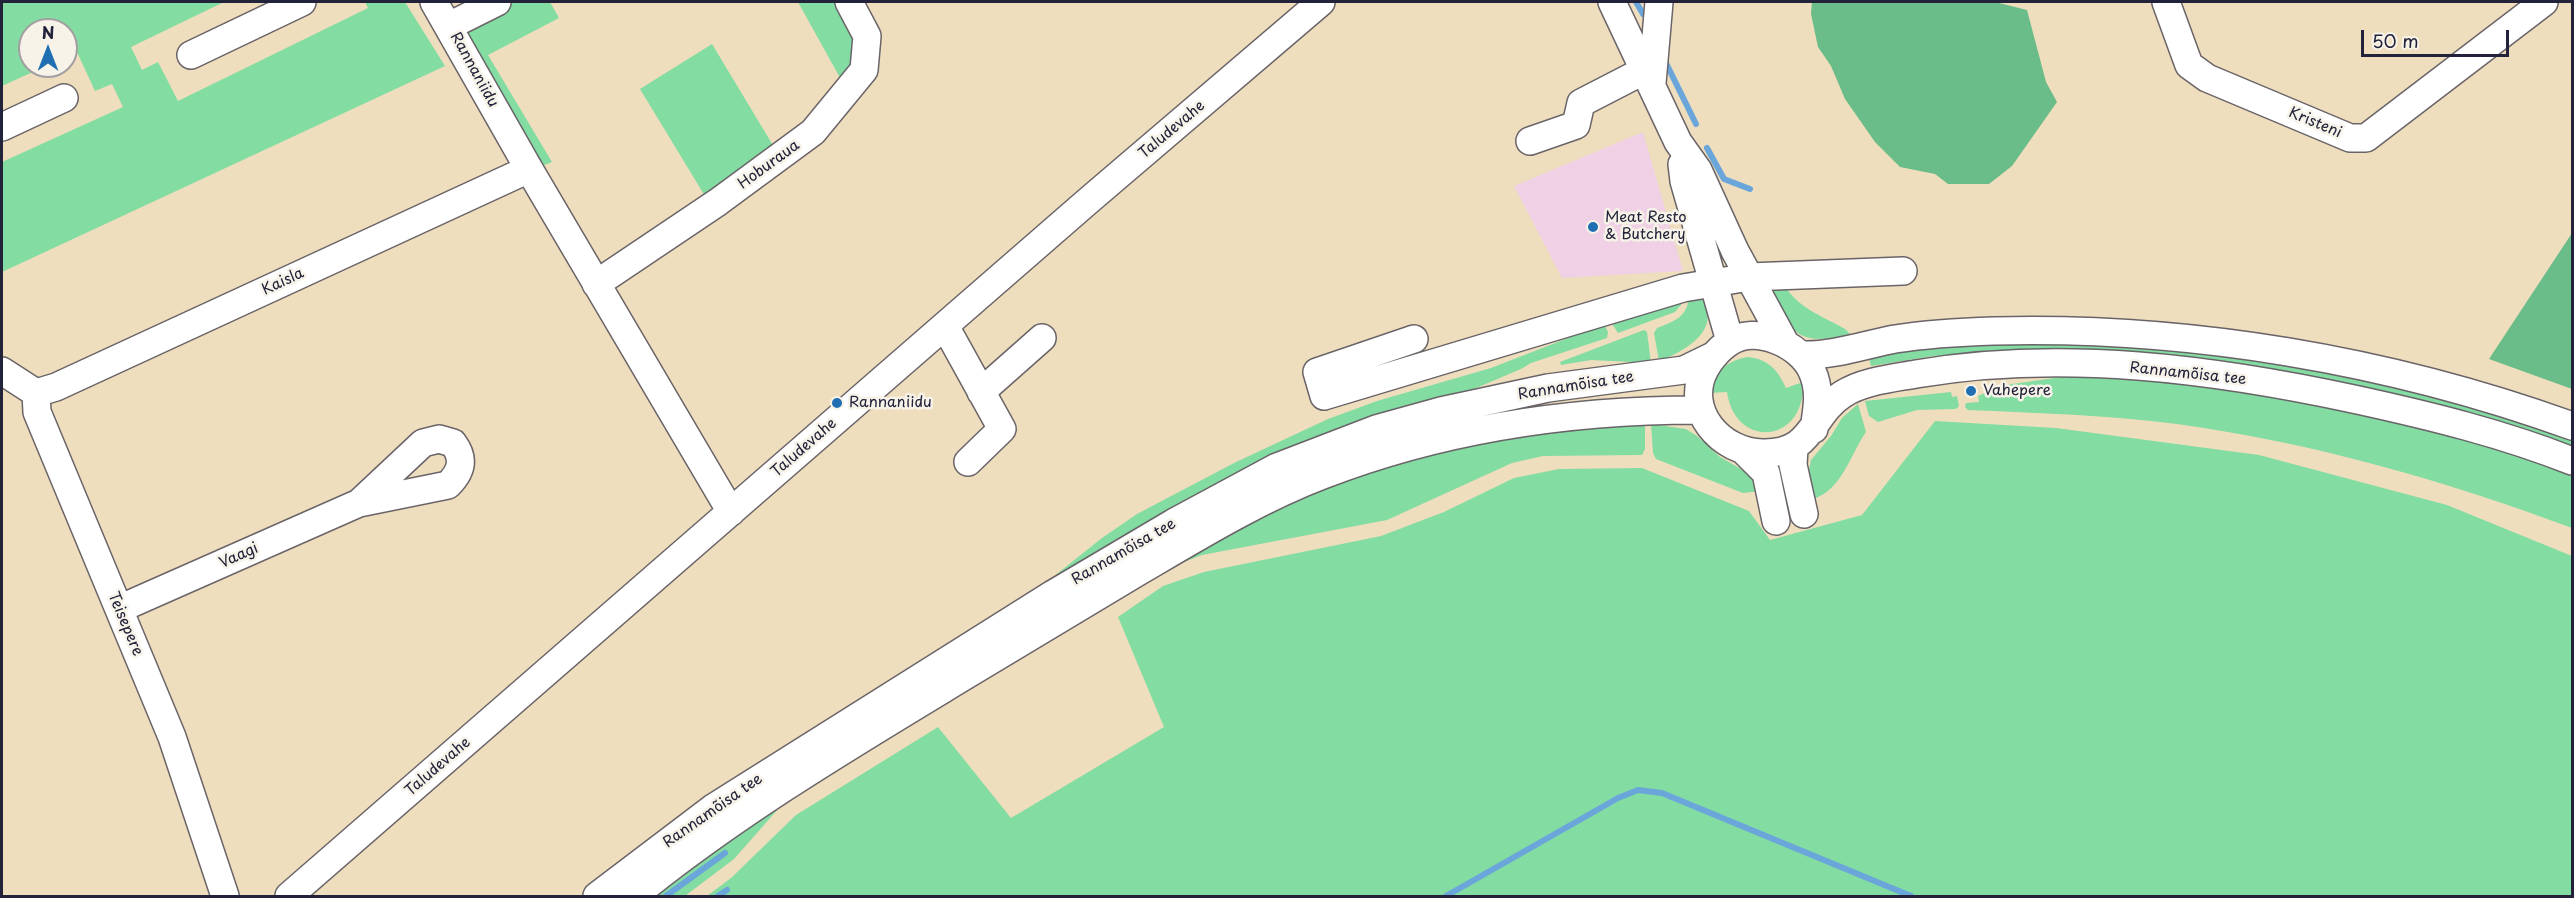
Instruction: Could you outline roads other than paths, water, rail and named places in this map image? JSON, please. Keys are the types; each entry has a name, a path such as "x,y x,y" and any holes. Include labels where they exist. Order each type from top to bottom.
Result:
{"street":[{"path":"191,55 302,2"},
{"name":"Rannaniidu","path":"434,2 596,284 731,512"},
{"path":"449,26 497,2"},
{"name":"Hoburaua","path":"596,284 718,202 813,132 864,70 867,36 849,2"},
{"name":"Taludevahe","path":"289,897 1321,2"},
{"path":"1612,2 1678,142 1698,170 1749,278 1793,349 1813,372 1818,403 1814,429 1794,448 1764,453 1744,451"},
{"path":"1649,77 1659,2"},
{"name":"Kristeni","path":"2166,2 2189,65 2207,78 2350,138 2366,138 2544,2"},
{"path":"1530,141 1576,125 1581,103 1649,77"},
{"path":"2,127 64,98"},
{"path":"1678,142 1684,181 1712,283 1722,348"},
{"name":"Kaisla","path":"36,393 56,387 530,170"},
{"path":"1414,339 1317,372 1324,396 1683,288 1749,278 1904,271"},
{"path":"945,326 1002,429 968,462"},
{"path":"1776,521 1766,473 1744,451 1725,440 1707,423 1699,411 1698,390 1704,370 1722,348 1749,336 1823,356 1858,346 1910,337 1980,332 2069,330 2151,335 2233,344 2376,370 2531,411 2572,426"},
{"path":"981,392 1042,338"},
{"name":"Rannamõisa tee","path":"597,897 713,808 1053,594 1173,523 1277,467 1376,429 1441,411 1548,388 1684,370 1722,348"},
{"name":"Rannamõisa tee","path":"1814,429 1841,395 1856,387 1917,374 1971,368 2065,363 2233,377 2312,390 2424,414 2572,461"},
{"path":"2,371 36,393"},
{"name":"Teisepere","path":"36,393 37,412 172,737 225,897"},
{"name":"Rannamõisa tee","path":"634,897 721,830 877,729 1217,525 1321,476 1400,448 1488,430 1571,416 1647,410 1699,411"},
{"path":"1794,448 1793,465 1801,503"},
{"name":"Vaagi","path":"119,609 359,503"}],"waterway":[{"path":"1636,2 1643,14"},
{"path":"1666,63 1696,124"},
{"path":"1707,148 1724,179 1750,189"},
{"path":"1446,896 1618,798 1638,790 1662,793 1911,896"},
{"path":"666,896 725,853"},
{"path":"718,896 727,890"}],"place":[{"name":"Meat Resto & Butchery","path":"1593,227"},
{"name":"Vahepere","path":"1971,391"},
{"name":"Rannaniidu","path":"837,403"}]}
